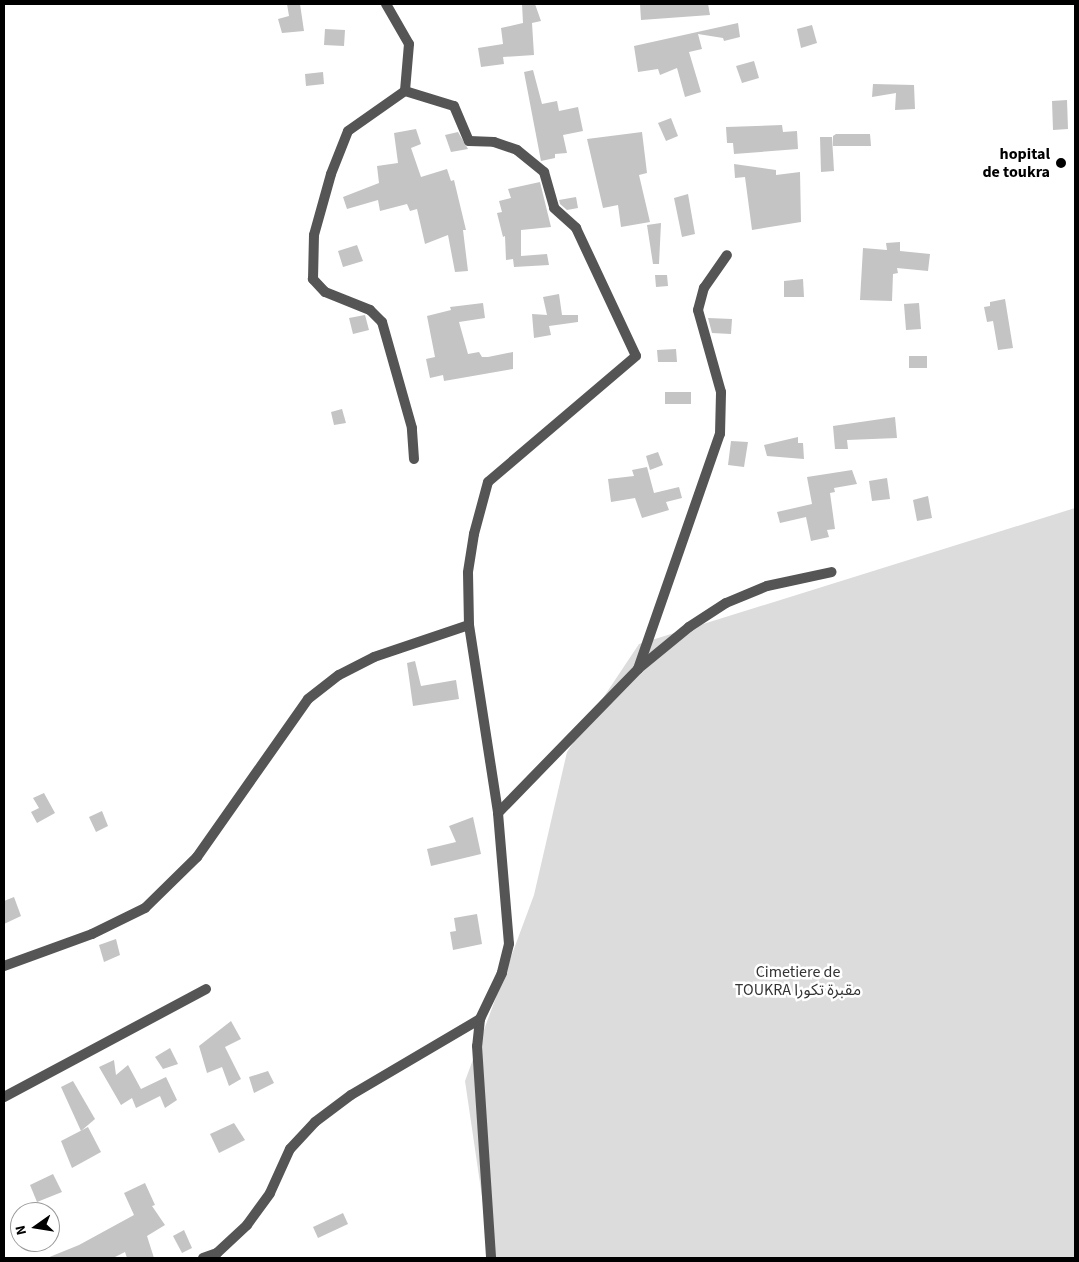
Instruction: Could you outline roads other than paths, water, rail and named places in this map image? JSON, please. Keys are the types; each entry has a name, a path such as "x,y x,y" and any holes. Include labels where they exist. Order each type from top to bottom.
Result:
{"street":[{"path":"386,4 409,44 405,91"},
{"path":"405,91 348,131 331,174 314,235 313,278 325,292 370,310 382,322 412,428 414,459"},
{"path":"405,91 454,106 469,141 494,142 517,150 544,172 554,208 576,228 636,356 488,482 474,534 468,573 469,625 498,812 509,944 502,973 480,1019 478,1072 491,1258"},
{"path":"638,669 720,434 721,392 698,310 704,288 727,255"},
{"path":"498,812 638,669 689,627 726,603 767,586 832,572"},
{"path":"4,966 92,934 145,908 197,857 308,699 338,675 374,657 469,625"},
{"path":"4,1096 206,989"},
{"path":"203,1258 217,1253 247,1225 270,1193 290,1149 315,1122 351,1095 480,1019"}],"place":[{"name":"hopital de toukra","path":"1061,163"}],"park label":[{"name":"Cimetiere de TOUKRA مقبرة تكورا","path":"798,981"}]}
